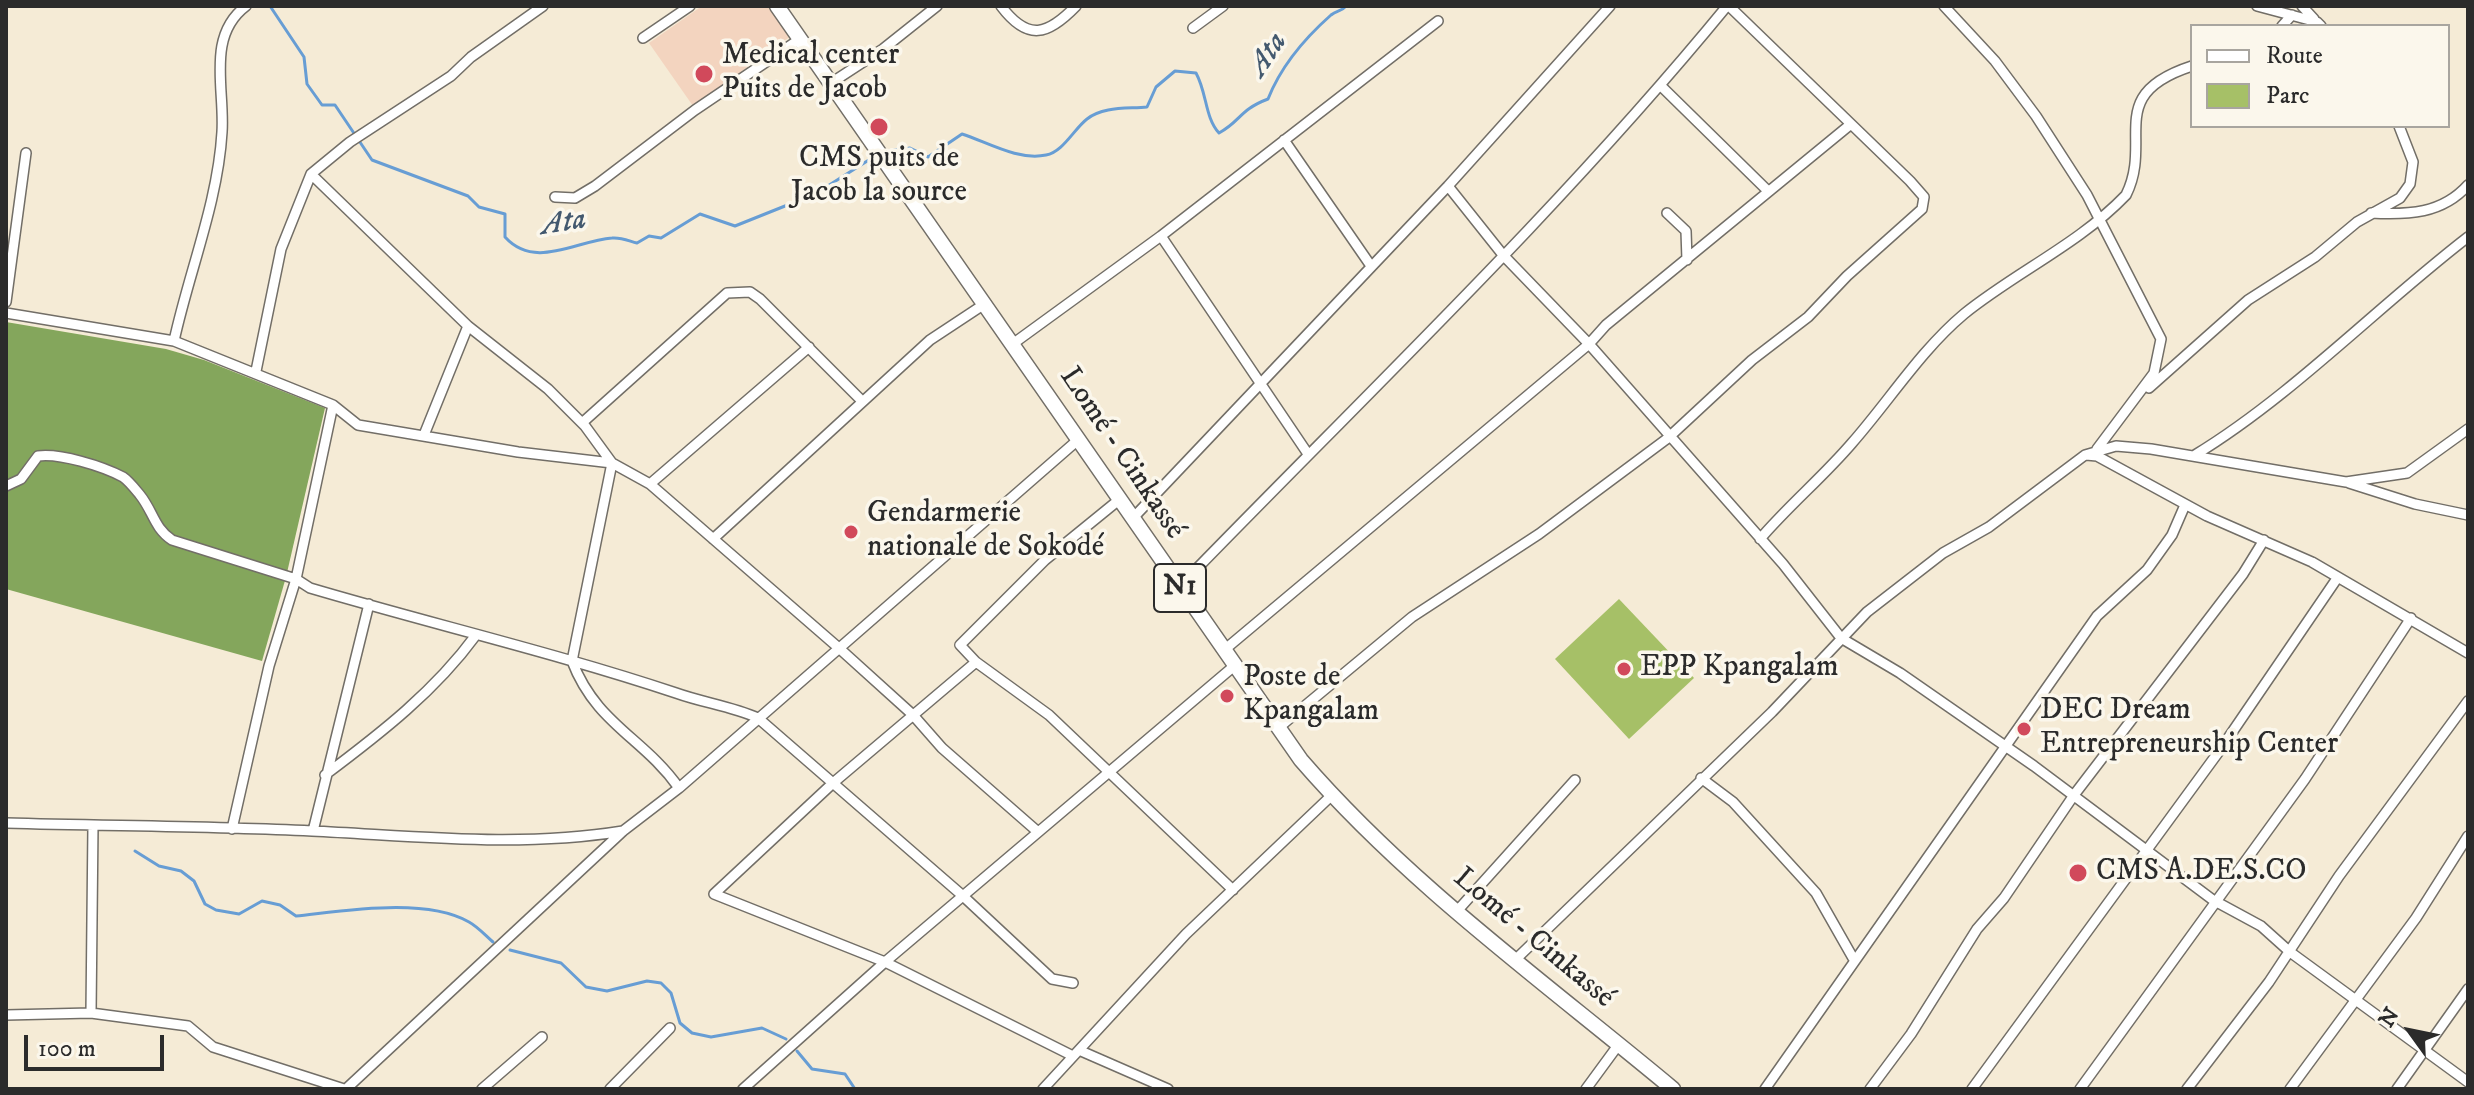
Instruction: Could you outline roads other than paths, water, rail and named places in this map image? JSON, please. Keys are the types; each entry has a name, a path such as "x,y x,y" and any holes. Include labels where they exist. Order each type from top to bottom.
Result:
{"highway":[{"name":"Lomé - Cinkassé","path":"783,8 800,39 1014,343 1233,667 1277,729 1331,796 1514,961 1673,1089"}],"street":[{"path":"174,341 211,195 222,132 221,64 225,32 231,20 246,6"},
{"path":"256,371 281,249 311,174 350,142 451,76 471,57 543,6"},
{"path":"643,38 690,6"},
{"path":"831,83 883,49 937,6"},
{"path":"1001,6 1020,26 1044,31 1058,25 1076,6"},
{"path":"1193,28 1223,6"},
{"path":"1133,518 1448,186 1610,6"},
{"path":"1179,587 1503,255 1661,86 1728,6 1924,197 1922,209 1847,276 1808,317 1752,360 1668,438 1539,534 1412,617 1277,729"},
{"path":"1944,6 1995,61 2030,106 2087,195 2161,339 2154,373 2097,449"},
{"path":"2257,6 2319,24"},
{"path":"2302,6 2319,24"},
{"path":"2284,24 2292,15"},
{"path":"1014,343 1161,236 1438,21"},
{"path":"555,197 575,198 595,186 695,110 800,39"},
{"path":"1760,539 1786,508 1827,472 1932,345 1963,315 2098,219 2129,188 2139,102 2160,80 2190,67"},
{"path":"1661,86 1768,191"},
{"path":"1223,651 1589,344 1606,325 1851,124"},
{"path":"2132,404 2222,320 2371,213 2400,198 2410,184 2413,162 2400,128"},
{"path":"1284,140 1371,266"},
{"path":"6,302 26,153"},
{"path":"311,174 468,326 548,389 582,423 612,463 572,661 581,685 604,716 670,774 679,788"},
{"path":"2371,213 2422,213 2454,197 2468,185"},
{"path":"1448,186 1503,255 1589,344 1668,438 1815,602 1841,638 1900,673 2005,746 2213,900 2261,926 2290,952 2468,1082"},
{"path":"1667,213 1686,231 1687,260"},
{"path":"1161,236 1308,454"},
{"path":"2195,455 2239,428 2382,304 2468,237"},
{"path":"582,423 727,293 750,292 862,401"},
{"path":"713,539 930,340 986,303"},
{"path":"6,313 174,341 256,371 333,405 358,425 518,452 612,463 650,484 840,649 913,715 942,748 1038,832"},
{"path":"424,435 468,326"},
{"path":"650,484 809,347"},
{"path":"232,829 269,666 296,579 333,405"},
{"path":"2346,482 2407,473 2468,429"},
{"path":"6,1015 91,1013 188,1026 213,1047 345,1089 623,831 679,788 1079,439"},
{"path":"1514,961 1806,678 1867,612 1943,553 1989,527 2097,449 2116,446 2195,455 2346,482 2415,504 2468,515"},
{"path":"6,486 21,479 38,456 48,454 104,470 125,478 142,498 158,531 172,540 296,579 310,588 572,661 758,718 963,896 1052,979 1073,983"},
{"path":"2085,455 2097,456 2185,505 2338,577 2468,653"},
{"path":"1120,499 1045,560 960,645 976,662 1049,715 1233,890"},
{"path":"1765,1089 1853,958 1973,797 2005,746 2097,616 2158,554 2185,505"},
{"path":"1870,1089 1911,1034 1977,929 2004,898 2074,795 2243,574 2264,540"},
{"path":"1972,1089 2252,705 2338,577"},
{"path":"313,831 369,604"},
{"path":"2080,1089 2190,940 2213,900 2312,768 2411,618"},
{"path":"325,775 421,698 454,665 476,635"},
{"path":"976,662 833,783 714,894 885,962 1077,1054 1168,1089"},
{"path":"743,1089 885,962 1233,667"},
{"path":"2187,1089 2290,952 2346,865 2468,701"},
{"path":"1701,778 1733,802 1816,893 1853,958"},
{"path":"1458,910 1575,780"},
{"path":"1043,1089 1186,934 1331,796"},
{"path":"6,823 313,831 438,841 538,841 623,831"},
{"path":"91,1013 93,825"},
{"path":"2290,1089 2416,918 2468,836"},
{"path":"2397,1089 2468,989"},
{"path":"610,1089 670,1028"},
{"path":"482,1089 542,1037"},
{"path":"1586,1089 1619,1044"}],"waterway":[{"name":"Ata","path":"270,6 304,57 307,84 322,105 335,105 372,160 468,196 479,207 505,214 505,237 529,252 556,251 612,238 637,243 649,236 661,238 700,214 735,226 815,194 872,158"},
{"name":"Ata","path":"889,151 910,148 928,157 962,134 1014,153 1046,155 1058,150 1093,115 1108,110 1147,107 1156,87 1175,71 1196,73 1211,120 1219,133 1251,107 1268,99 1280,75 1303,43 1331,15 1346,6"},
{"path":"135,851 159,866 181,871 194,881 205,904 216,910 239,914 262,901 280,905 296,916 360,909 430,910 469,922 493,942"},
{"path":"510,950 561,963 586,987 607,991 647,981 661,983 671,993 680,1023 692,1033 711,1037 762,1028 786,1039"},
{"path":"797,1051 812,1069 845,1074 855,1089"}],"place":[{"name":"Medical center Puits de Jacob","path":"704,74"},
{"name":"CMS puits de Jacob la source","path":"879,127"},
{"name":"Gendarmerie nationale de Sokodé","path":"851,532"},
{"name":"EPP Kpangalam","path":"1624,669"},
{"name":"Poste de Kpangalam","path":"1227,696"},
{"name":"DEC Dream Entrepreneurship Center","path":"2024,729"},
{"name":"CMS A.DE.S.CO","path":"2078,873"}]}
